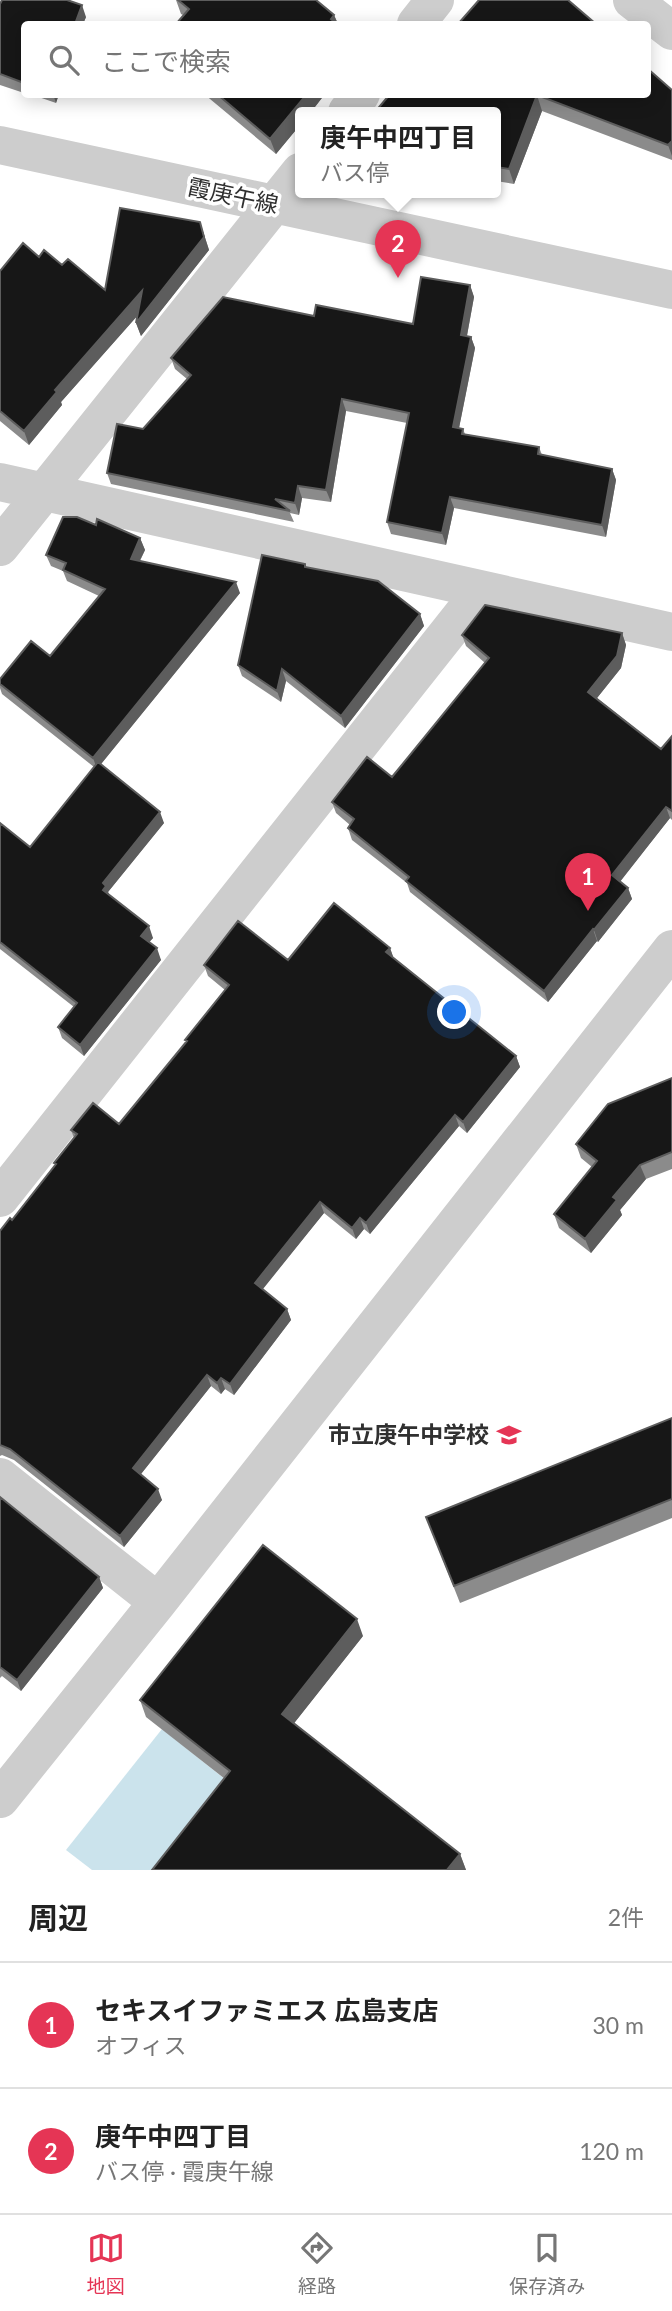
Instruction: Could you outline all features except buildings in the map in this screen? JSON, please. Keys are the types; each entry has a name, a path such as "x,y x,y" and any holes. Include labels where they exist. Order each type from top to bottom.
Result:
{"street":[{"path":"418,21 435,0"},
{"path":"632,0 672,31"},
{"name":"霞庚午線","path":"0,145 672,290"},
{"path":"0,547 295,178"},
{"path":"0,482 672,632"},
{"path":"0,1198 481,591"},
{"path":"0,1799 672,948"},
{"path":"0,1477 158,1602"}],"water":[{"path":"162,1729 236,1788 172,1870 92,1870 66,1850"}],"place":[{"name":"庚午中四丁目","path":"398,278"},
{"name":"セキスイファミエス 広島支店","path":"588,911"},
{"name":"市立庚午中学校","path":"509,1435"}]}
